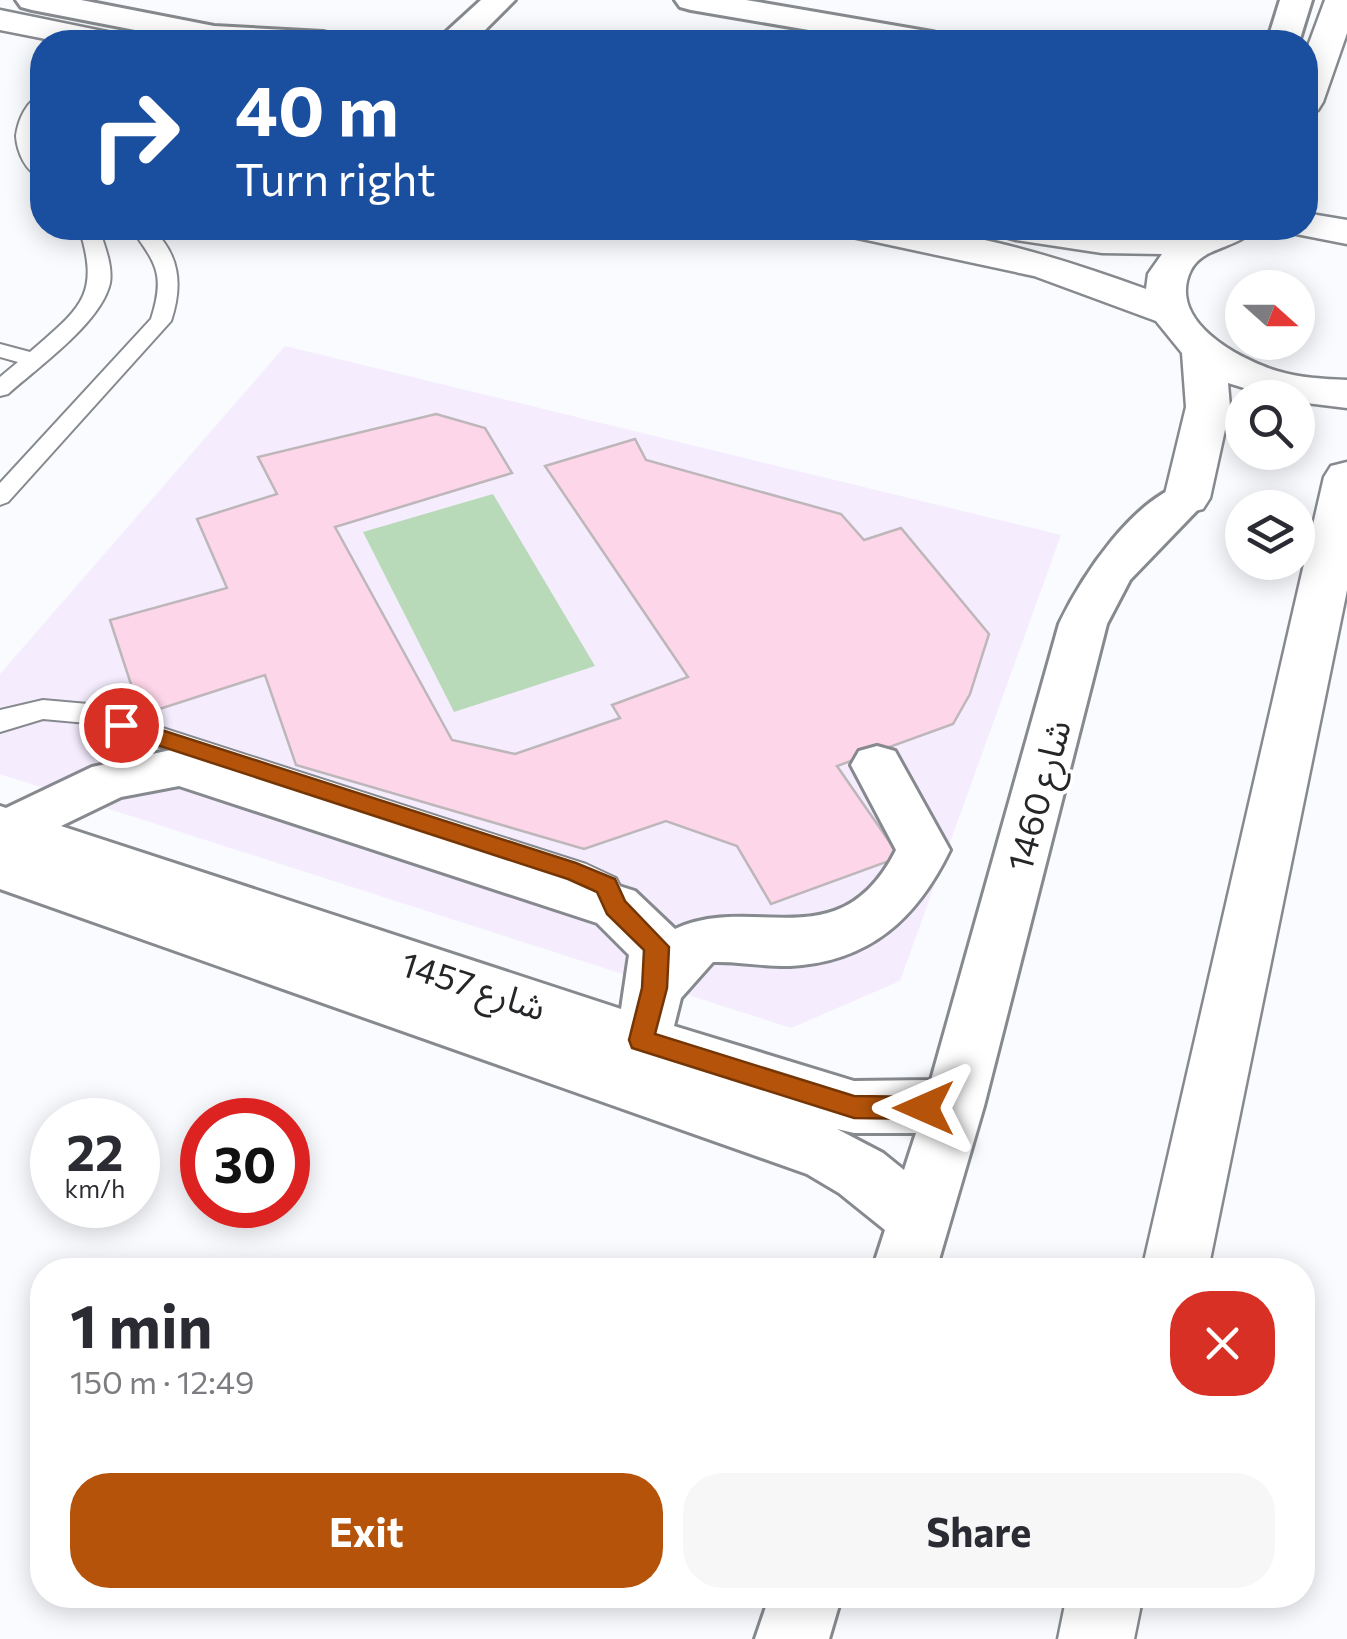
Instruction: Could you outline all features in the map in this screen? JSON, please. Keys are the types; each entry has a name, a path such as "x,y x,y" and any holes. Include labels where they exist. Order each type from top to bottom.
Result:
{"street":[{"path":"471,30 499,0"},
{"path":"691,0 863,30"},
{"path":"1286,30 1296,0"},
{"path":"1318,66 1342,0"},
{"path":"55,2 120,21 178,30"},
{"path":"0,20 120,21"},
{"path":"0,46 30,52"},
{"path":"1318,227 1347,232"},
{"path":"920,240 1045,266 1169,312"},
{"path":"1205,240 1177,256 1167,272 1164,292 1169,312 1182,332 1203,351 1234,369 1270,383 1347,394"},
{"name":"شارع 1460","path":"911,1245 954,1106 1083,624 1097,589 1119,558 1186,498 1208,407 1203,351"},
{"path":"1179,1258 1347,477"},
{"path":"648,1014 698,943 730,940 811,944 851,928 883,908 912,876 923,850 877,764"},
{"path":"4,841 84,787 135,772 180,767 616,907 657,947 648,1014"},
{"name":"شارع 1457","path":"4,841 648,1014 854,1107 954,1106"},
{"name":"شارع 1457","path":"4,841 827,1153 861,1173 911,1245"},
{"path":"792,1639 802,1608"},
{"path":"1096,1639 1102,1608"}],"lane":[{"path":"30,115 23,143 30,159"},
{"path":"0,389 81,315 98,292 100,270 92,240"},
{"path":"0,497 161,321 170,298 171,275 164,255 151,240"},
{"path":"0,350 32,359"},
{"path":"0,722 40,710 88,714 576,872 606,886 616,907"}],"shaded area":[{"path":"285,346 1061,535 900,981 791,1028 0,774 0,674"}],"green space":[{"path":"493,494 595,666 454,712 363,532"}],"building":[{"path":"436,414 485,428 512,473 335,527 452,740 515,754 620,718 612,705 688,677 545,466 635,439 646,460 841,514 864,540 901,528 989,634 970,694 953,724 837,766 900,857 771,904 737,846 666,821 584,849 296,765 265,675 141,715 110,620 227,588 197,519 277,494 258,457"}],"route":[{"path":"121,725 576,872 606,886 616,907 657,947 655,988 641,1040 812,1097 854,1107 924,1108"}]}
